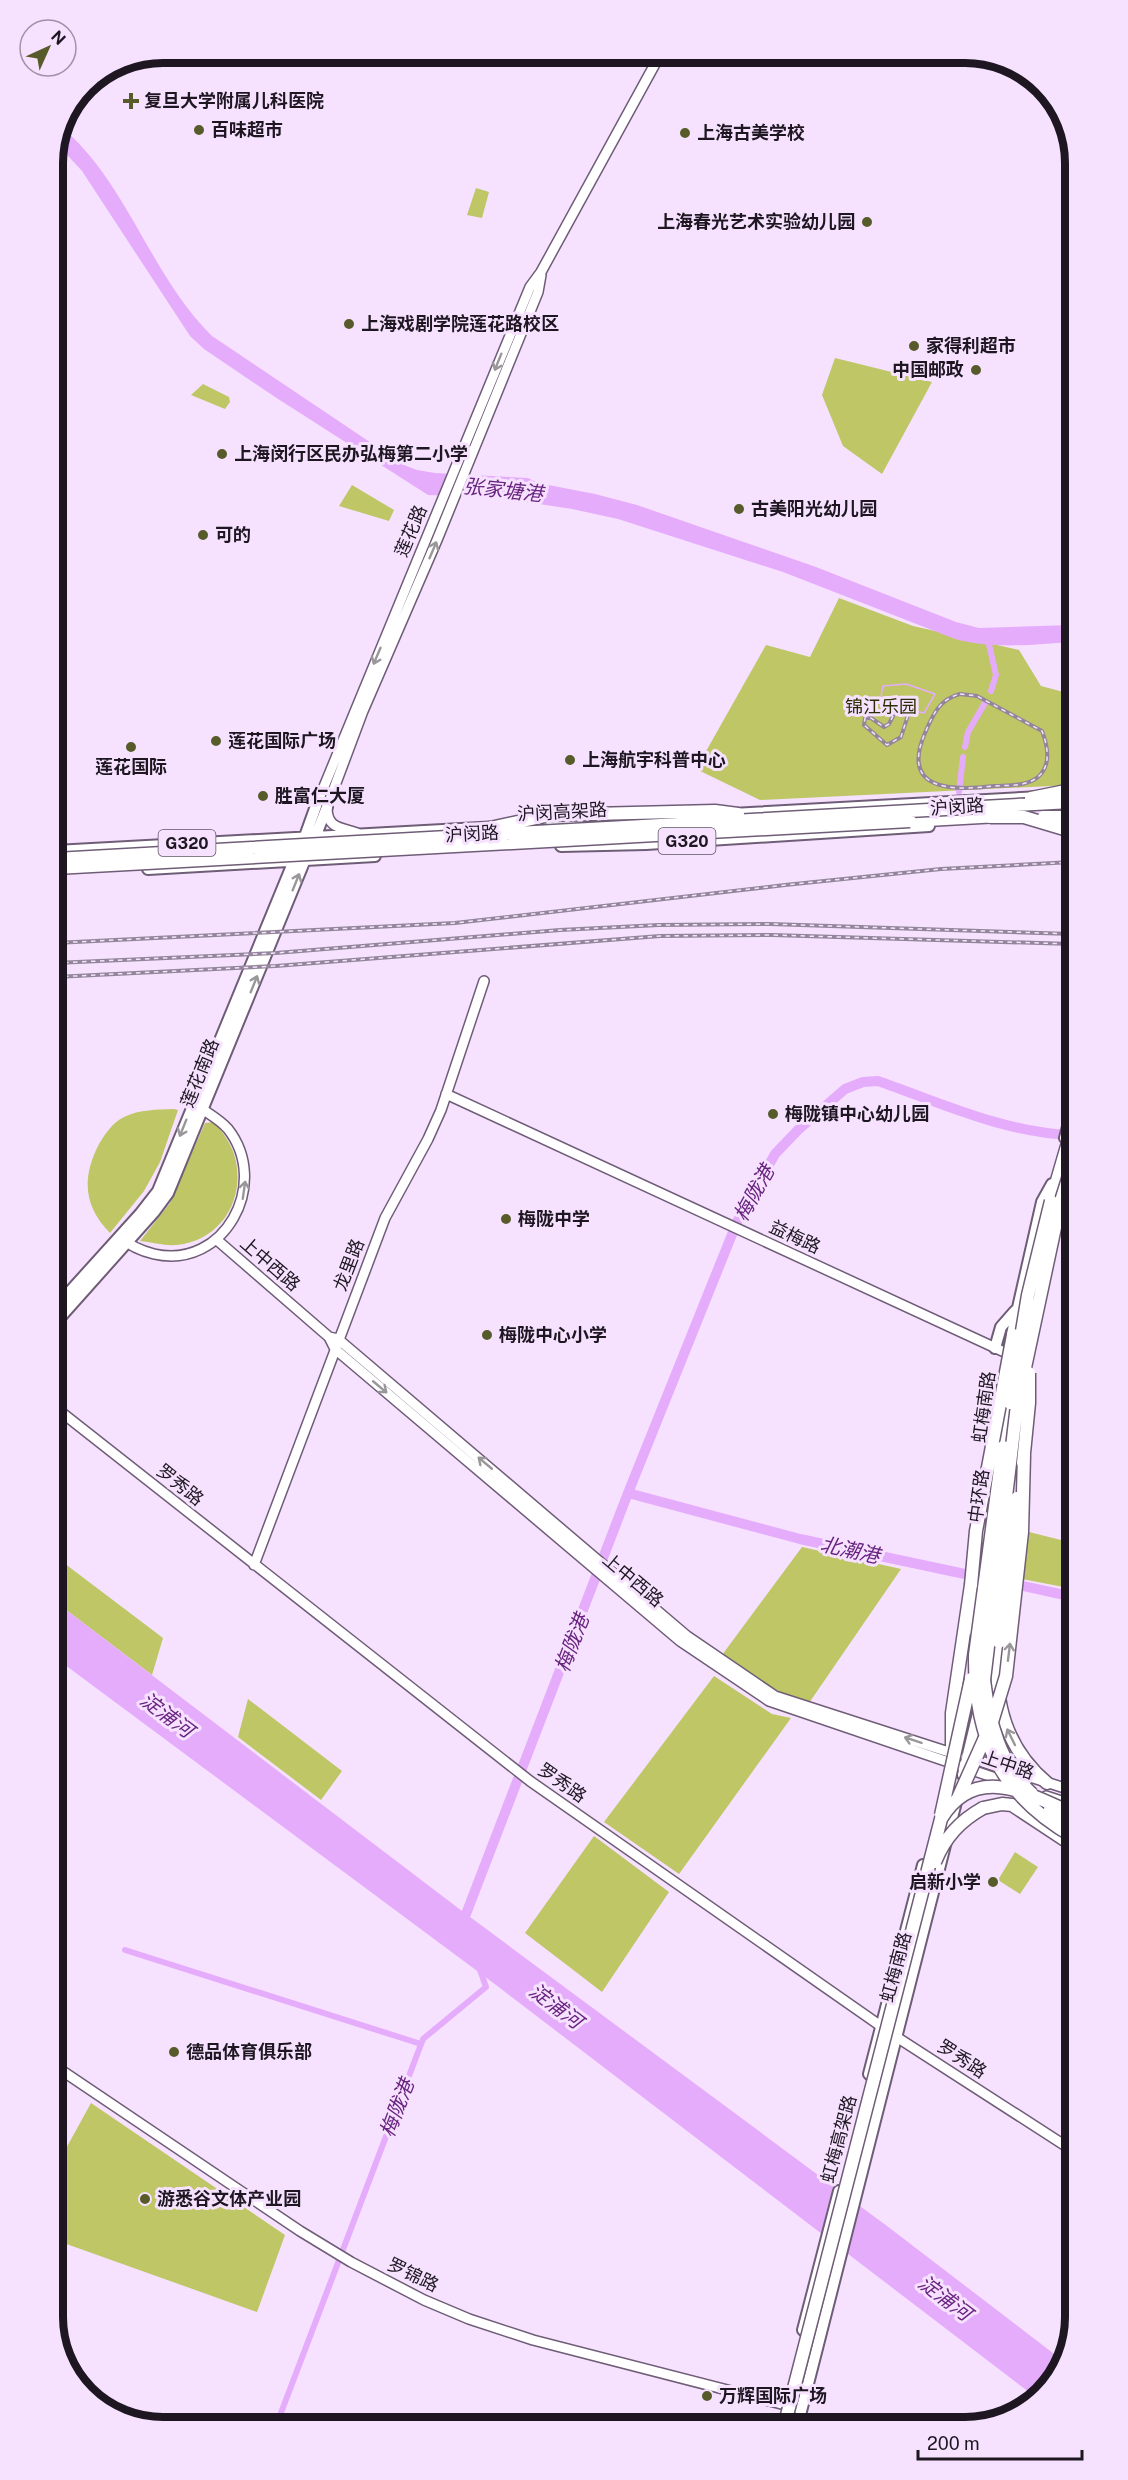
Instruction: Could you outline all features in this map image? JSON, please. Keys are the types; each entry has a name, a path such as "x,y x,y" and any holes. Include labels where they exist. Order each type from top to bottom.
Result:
{"highway":[{"path":"989,812 1065,792"},
{"path":"490,828 550,815 715,811 763,818"},
{"path":"989,812 1024,817 1065,829"},
{"name":"沪闵高架路","path":"63,870 989,812"},
{"name":"沪闵高架路","path":"63,860 763,818 989,812 1065,813"},
{"path":"1024,817 1065,814"},
{"name":"中环路","path":"1065,1153 1028,1295 1009,1406 975,1654 975,1682 982,1731 997,1765 1009,1784 1024,1801 1065,1831"},
{"name":"中环路","path":"1065,1188 1021,1357 984,1680 991,1724 1005,1757 1015,1774 1042,1803 1065,1819"},
{"path":"951,1758 952,1713 977,1587 976,1531 1012,1339 1028,1295"},
{"path":"1021,1357 1029,1403 997,1658 997,1687 1005,1724 1028,1766 1047,1783"},
{"path":"931,1864 986,1738 1003,1690 1022,1543 1024,1455"},
{"path":"931,1864 967,1703 975,1654"},
{"path":"981,1701 997,1658"},
{"path":"937,1831 941,1819 953,1803 972,1790 990,1786 1022,1792 1065,1810"},
{"path":"931,1864 958,1825 970,1815 992,1805 1012,1805 1065,1840"},
{"name":"虹梅高架路","path":"787,2417 931,1864"},
{"name":"虹梅高架路","path":"793,2417 931,1864"}],"main road":[{"name":"沪闵路","path":"63,850 1065,795"},
{"name":"沪闵路","path":"930,803 945,813 989,812"},
{"name":"莲花南路","path":"63,1313 123,1240 158,1191 311,836 321,806"},
{"name":"沪闵路","path":"63,872 563,846 646,844 1065,813"},
{"name":"沪闵路","path":"63,848 70,850"},
{"name":"莲花南路","path":"63,1300 168,1192 299,861"},
{"name":"虹梅南路","path":"984,1563 992,1469 1004,1393 1021,1357 1053,1249 1062,1197 1065,1138"},
{"name":"虹梅南路","path":"799,2417 981,1701 1002,1561 1012,1512 1006,1496 1021,1357 1050,1203 1062,1197"},
{"name":"虹梅南路","path":"781,2417 963,1718 974,1634 977,1587 984,1563 1007,1412 1042,1261 1062,1197"},
{"name":"虹梅南路","path":"1021,1357 1016,1311 1042,1202 1062,1197"},
{"path":"1027,1265 1040,1249"},
{"path":"1042,1261 1053,1249"},
{"path":"995,1348 1001,1327 1016,1311"},
{"path":"1004,1393 1007,1412"},
{"path":"992,1469 1000,1456"},
{"path":"1012,1512 1025,1520"}],"street":[{"name":"莲花路","path":"321,806 442,499 459,471 538,292 541,272 656,63"},
{"name":"莲花路","path":"321,806 411,603 453,497 459,471"},
{"path":"321,806 333,825 359,834"},
{"path":"69,872 70,850"},
{"name":"龙里路","path":"254,1565 334,1342 385,1218 428,1139 446,1094 484,981"},
{"name":"益梅路","path":"446,1094 995,1348 1021,1357"},
{"name":"上中西路","path":"123,1240 143,1252 166,1257 186,1255 217,1240 237,1212 243,1199 245,1185 241,1154 228,1130 202,1109"},
{"name":"上中西路","path":"217,1240 590,1559 687,1636 775,1696 967,1763"},
{"name":"罗秀路","path":"63,1414 530,1782 895,2036 1065,2146"},
{"name":"上中路","path":"967,1763 1065,1788"},
{"name":"上中路","path":"967,1763 1065,1801"},
{"name":"罗锦路","path":"63,2070 331,2251 424,2300 499,2329 801,2409"}],"green space":[{"path":"476,188 489,192 482,218 467,215"},
{"path":"835,358 932,382 882,474 843,446 822,395"},
{"path":"203,384 229,397 230,402 225,409 191,395"},
{"path":"352,485 394,510 389,521 339,506"},
{"name":"锦江乐园","path":"839,598 913,626 1019,650 1041,686 1065,692 1065,785 760,800 696,769 766,645 810,657"},
{"path":"178,1110 160,1162 144,1191 110,1233 94,1212 88,1191 90,1168 99,1144 113,1125 130,1114"},
{"path":"215,1122 226,1137 234,1154 237,1170 234,1200 228,1213 207,1235 193,1241 172,1245 140,1241 170,1203 205,1123"},
{"path":"1025,1531 1065,1541 1065,1587 1022,1579"},
{"path":"802,1547 901,1569 809,1703 774,1689 722,1655"},
{"path":"63,1562 163,1638 152,1675 63,1608"},
{"path":"714,1676 772,1714 791,1718 679,1874 604,1822"},
{"path":"248,1699 342,1771 321,1800 238,1737"},
{"path":"594,1836 669,1892 602,1992 525,1933"},
{"path":"1015,1852 1038,1867 1020,1894 998,1880"},
{"name":"游悉谷文体产业园","path":"91,2103 285,2235 257,2312 63,2243 63,2154"}],"water":[{"name":"张家塘港","path":"68,133 106,178 124,204 172,287 212,336 404,465 435,473 528,478 538,483 637,505 816,567 956,622 979,628 1065,625 1065,642 998,645 955,639 783,572 618,519 572,509 467,493 459,496 428,495 275,397 204,349 190,336 82,171 64,151"},
{"name":"淀浦河","path":"63,1608 466,1914 891,2229 1057,2356 1048,2372 1030,2393 496,1985 63,1663"}],"waterway":[{"path":"988,640 996,675 991,691"},
{"path":"906,684 935,694 924,713 880,702 883,686 906,684"},
{"path":"965,747 968,732 985,703"},
{"path":"959,792 963,757"},
{"name":"梅陇港","path":"466,1914 628,1493 737,1222 775,1154 798,1130 845,1089 863,1082 878,1081 998,1123 1022,1129 1065,1134"},
{"name":"北潮港","path":"628,1493 800,1539 979,1577"},
{"name":"北潮港","path":"1009,1583 1065,1595"},
{"path":"125,1950 421,2044"},
{"name":"梅陇港","path":"279,2417 423,2039 486,1987 479,1967"}],"railway":[{"path":"960,694 977,696 1042,731 1047,747 1047,759 1041,774 1031,781 1019,784 978,788 947,787 925,777 919,766 919,752 925,733 938,708 953,696 960,694"},
{"path":"898,706 904,706 909,712 901,737 887,745 864,725 865,718 871,718 884,727 889,724 898,706"},
{"path":"63,943 455,923 941,869 1065,862"},
{"path":"63,963 276,953 560,930 659,925 770,924 1065,934"},
{"path":"63,977 276,966 660,936 772,935 1065,944"}],"place":[{"name":"复旦大学附属儿科医院","path":"131,101"},
{"name":"百味超市","path":"199,130"},
{"name":"上海古美学校","path":"685,133"},
{"name":"上海春光艺术实验幼儿园","path":"867,222"},
{"name":"上海戏剧学院莲花路校区","path":"349,324"},
{"name":"家得利超市","path":"914,346"},
{"name":"中国邮政","path":"976,370"},
{"name":"上海闵行区民办弘梅第二小学","path":"222,454"},
{"name":"古美阳光幼儿园","path":"739,509"},
{"name":"可的","path":"203,535"},
{"name":"莲花国际广场","path":"216,741"},
{"name":"莲花国际","path":"131,747"},
{"name":"上海航宇科普中心","path":"570,760"},
{"name":"胜富仁大厦","path":"263,796"},
{"name":"梅陇镇中心幼儿园","path":"773,1114"},
{"name":"梅陇中学","path":"506,1219"},
{"name":"梅陇中心小学","path":"487,1335"},
{"name":"启新小学","path":"993,1882"},
{"name":"德品体育俱乐部","path":"174,2052"},
{"name":"游悉谷文体产业园","path":"145,2199"},
{"name":"万辉国际广场","path":"707,2396"}]}
